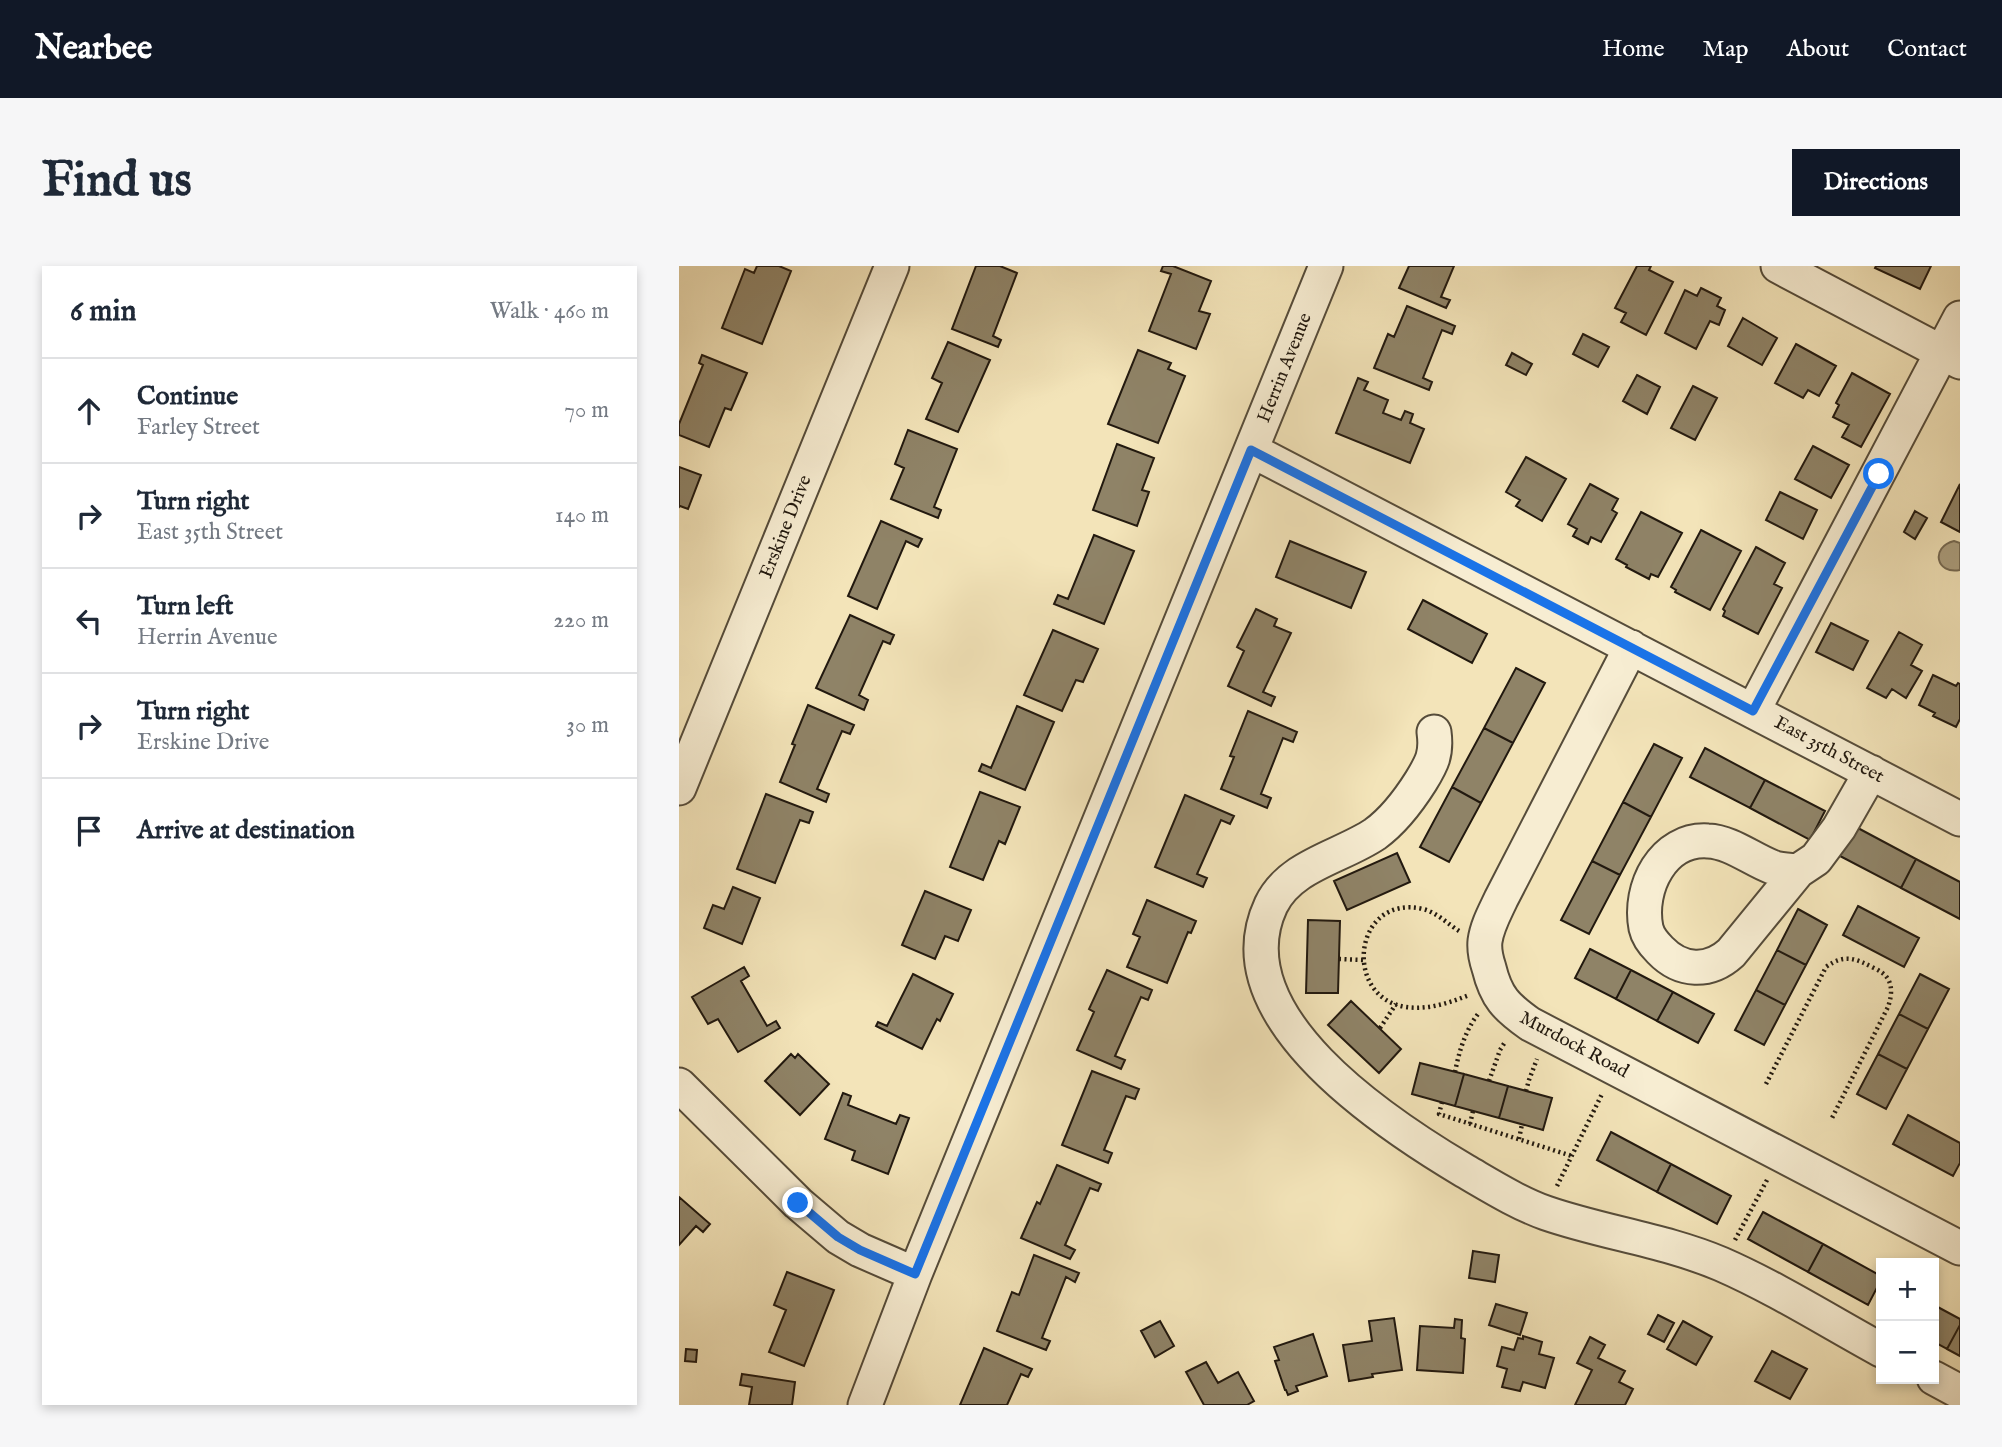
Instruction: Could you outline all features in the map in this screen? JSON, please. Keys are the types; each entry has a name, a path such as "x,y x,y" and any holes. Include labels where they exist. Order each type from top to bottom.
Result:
{"street":[{"name":"Erskine Drive","path":"679,788 892,266"},
{"name":"Herrin Avenue","path":"865,1405 915,1274 1326,266"},
{"path":"1778,266 1951,357"},
{"path":"1753,711 1873,486 1951,357 1960,318"},
{"name":"East 35th Street","path":"1251,450 1960,819"},
{"name":"Murdock Road","path":"1631,647 1489,926 1485,954 1493,986 1510,1010 1529,1024 1960,1248"},
{"path":"1434,732 1435,755 1430,766 1393,818 1367,838 1301,872 1284,885 1272,904 1264,926 1261,948 1265,976 1276,1005 1305,1046 1332,1077 1371,1108 1440,1156 1501,1191 1544,1212 1659,1242 1719,1263 1876,1347"},
{"path":"1798,872 1775,868 1708,841 1689,842 1679,846 1661,862 1646,895 1646,928 1651,941 1675,962 1692,968 1721,962 1798,872 1816,859 1871,772"},
{"path":"680,1087 798,1203 838,1237 860,1250 915,1274"},
{"path":"1939,1381 1960,1392"}],"path":[{"path":"1465,936 1425,909 1402,909 1390,912 1374,922 1364,946 1363,960 1376,991 1384,999 1396,1004 1434,1006 1473,994"},
{"path":"1766,1084 1826,967 1844,958 1861,961 1888,979 1891,998 1832,1118"},
{"path":"1339,959 1363,960"},
{"path":"1380,1028 1396,1004"},
{"path":"1455,1072 1470,1025 1483,1008"},
{"path":"1489,1081 1500,1050 1510,1036"},
{"path":"1526,1091 1539,1055"},
{"path":"1544,1212 1604,1090"},
{"path":"1442,1102 1439,1114 1572,1156"},
{"path":"1470,1124 1473,1111"},
{"path":"1518,1139 1522,1124"},
{"path":"1733,1244 1769,1176"}],"shaded area":[{"path":"1954,541 1960,543 1960,570 1946,568 1939,560 1941,549"}],"building":[{"path":"757,266 779,266 791,271 762,344 722,328 745,269 754,273"},
{"path":"976,266 1000,266 1017,273 993,336 1001,340 998,347 952,329"},
{"path":"1163,266 1173,266 1211,281 1199,311 1210,314 1196,349 1149,331 1171,274 1161,271"},
{"path":"1409,266 1454,266 1441,297 1450,300 1446,308 1399,288"},
{"path":"1637,266 1651,266 1649,270 1673,282 1646,335 1621,322 1626,313 1615,308"},
{"path":"1931,266 1920,289 1875,268"},
{"path":"1701,288 1721,298 1717,306 1725,310 1719,325 1710,321 1696,349 1665,333 1685,290 1697,296"},
{"path":"1407,306 1455,326 1452,334 1442,330 1423,378 1432,382 1429,390 1374,368 1388,334 1394,337"},
{"path":"1743,318 1777,338 1762,365 1728,346"},
{"path":"1583,334 1609,347 1598,367 1573,354"},
{"path":"948,342 990,360 958,432 926,419 942,383 932,378"},
{"path":"1796,344 1836,366 1819,396 1808,390 1803,398 1775,383"},
{"path":"1138,350 1171,363 1168,369 1185,376 1158,443 1108,424"},
{"path":"1512,353 1532,364 1526,375 1506,365"},
{"path":"702,355 747,373 731,410 725,408 709,447 679,435 679,424 703,365 699,363"},
{"path":"1852,373 1890,394 1861,447 1842,437 1849,425 1833,417 1839,405 1836,403"},
{"path":"1637,375 1660,387 1647,414 1623,401"},
{"path":"1358,378 1368,382 1364,390 1388,400 1383,413 1401,420 1405,411 1413,414 1410,423 1424,429 1410,463 1336,433"},
{"path":"1693,386 1717,398 1695,440 1671,428"},
{"path":"908,430 957,449 934,507 941,510 938,518 891,499 904,468 895,464"},
{"path":"1117,444 1154,458 1142,490 1149,492 1137,526 1093,510"},
{"path":"1813,446 1849,465 1831,498 1795,479"},
{"path":"1526,457 1566,479 1542,521 1516,506 1520,500 1506,492"},
{"path":"679,467 701,475 688,509 679,507"},
{"path":"1590,484 1618,499 1612,510 1617,513 1601,542 1591,537 1588,544 1573,536 1577,529 1568,524"},
{"path":"1960,484 1960,532 1941,522"},
{"path":"1780,492 1817,510 1803,539 1766,520"},
{"path":"1915,511 1927,518 1915,539 1904,532"},
{"path":"1641,512 1682,533 1658,577 1651,574 1649,579 1616,559"},
{"path":"881,521 922,539 918,547 906,541 877,609 848,596"},
{"path":"1701,530 1741,551 1710,610 1675,592 1671,587"},
{"path":"1094,535 1134,551 1104,624 1054,604 1058,595 1068,599"},
{"path":"1290,541 1366,572 1351,608 1276,577"},
{"path":"1756,547 1785,563 1774,584 1782,588 1758,634 1723,616 1723,609"},
{"path":"1423,600 1487,634 1472,663 1408,629"},
{"path":"1256,609 1277,619 1274,626 1291,633 1263,692 1275,697 1271,706 1228,686 1244,651 1237,647"},
{"path":"850,615 894,635 890,644 883,641 859,695 868,700 864,710 816,688"},
{"path":"1831,623 1868,641 1853,670 1816,652"},
{"path":"1053,630 1098,649 1083,682 1076,680 1062,711 1024,695"},
{"path":"1899,632 1922,645 1911,665 1922,671 1906,698 1892,689 1886,698 1867,688"},
{"path":"1516,668 1545,683 1513,743 1484,728"},
{"path":"1933,675 1956,686 1960,684 1960,719 1956,727 1933,716 1935,713 1919,705"},
{"path":"808,705 854,725 850,734 842,731 817,789 829,794 826,802 780,782"},
{"path":"1017,706 1054,722 1025,790 979,771 982,764 991,768"},
{"path":"1248,711 1297,732 1293,742 1283,738 1261,794 1271,798 1267,808 1221,789 1234,757 1230,756"},
{"path":"1484,728 1513,743 1481,803 1452,787"},
{"path":"1654,744 1682,758 1651,817 1623,802"},
{"path":"1705,748 1765,780 1750,808 1690,777"},
{"path":"1765,780 1825,811 1810,840 1750,808"},
{"path":"1452,787 1481,803 1449,862 1420,847"},
{"path":"980,792 1020,807 1005,844 999,841 983,880 950,867"},
{"path":"766,794 813,812 809,823 800,820 775,883 737,869"},
{"path":"1185,795 1234,816 1230,824 1221,820 1197,874 1207,878 1203,887 1155,867"},
{"path":"1623,802 1651,817 1620,875 1592,861"},
{"path":"1856,827 1916,859 1901,888 1840,856"},
{"path":"1397,853 1410,882 1347,910 1334,881"},
{"path":"1916,859 1960,882 1960,919 1901,888"},
{"path":"1592,861 1620,875 1589,934 1561,920"},
{"path":"733,887 760,898 742,944 704,928 713,905 724,909"},
{"path":"925,891 971,910 958,941 945,936 935,959 902,945"},
{"path":"1147,900 1196,921 1191,933 1188,932 1167,983 1127,967 1140,937 1133,934"},
{"path":"1858,906 1919,938 1904,967 1843,935"},
{"path":"1798,909 1827,925 1806,965 1777,950"},
{"path":"1308,920 1340,921 1338,993 1306,993"},
{"path":"1590,949 1631,970 1616,999 1575,978"},
{"path":"1777,950 1806,965 1785,1005 1756,990"},
{"path":"744,967 749,976 741,981 767,1026 776,1021 780,1028 738,1052 718,1019 708,1024 692,997"},
{"path":"1107,970 1152,990 1148,1000 1141,997 1115,1056 1125,1060 1121,1069 1077,1050 1094,1012 1089,1009"},
{"path":"1631,970 1673,992 1657,1021 1616,999"},
{"path":"913,974 953,994 922,1049 876,1026 878,1022 887,1026"},
{"path":"1920,974 1949,989 1928,1029 1899,1014"},
{"path":"1756,990 1785,1005 1764,1045 1735,1030"},
{"path":"1673,992 1714,1014 1698,1043 1657,1021"},
{"path":"1351,1001 1401,1049 1379,1073 1328,1025"},
{"path":"1899,1014 1928,1029 1907,1069 1878,1054"},
{"path":"791,1054 795,1058 798,1054 829,1084 800,1115 765,1081"},
{"path":"1878,1054 1907,1069 1886,1109 1857,1094"},
{"path":"1420,1063 1464,1074 1455,1106 1412,1094"},
{"path":"1092,1071 1139,1089 1135,1099 1126,1096 1104,1150 1112,1153 1108,1163 1062,1145"},
{"path":"1464,1074 1508,1086 1499,1118 1455,1106"},
{"path":"1508,1086 1552,1098 1543,1130 1499,1118"},
{"path":"843,1093 851,1096 848,1105 896,1124 900,1115 909,1118 888,1174 852,1160 855,1151 825,1139"},
{"path":"1908,1115 1960,1143 1960,1163 1953,1176 1893,1144"},
{"path":"1611,1132 1671,1164 1657,1192 1597,1160"},
{"path":"1671,1164 1731,1196 1717,1224 1657,1192"},
{"path":"1057,1165 1101,1184 1098,1191 1090,1188 1065,1245 1075,1250 1070,1259 1021,1238"},
{"path":"679,1197 710,1224 703,1232 696,1226 679,1245"},
{"path":"1763,1212 1823,1244 1808,1272 1748,1239"},
{"path":"1823,1244 1876,1273 1876,1290 1868,1305 1808,1272"},
{"path":"1473,1251 1499,1255 1495,1282 1469,1278"},
{"path":"1034,1255 1079,1273 1075,1282 1066,1277 1042,1338 1050,1341 1046,1350 997,1331 1012,1292 1019,1295"},
{"path":"787,1272 834,1290 804,1366 769,1352 786,1310 774,1305"},
{"path":"1496,1304 1527,1313 1520,1335 1489,1325"},
{"path":"1939,1308 1960,1319 1960,1325 1947,1349 1939,1345"},
{"path":"1658,1315 1674,1323 1664,1342 1648,1334"},
{"path":"1394,1318 1402,1370 1372,1374 1373,1377 1349,1381 1343,1345 1372,1341 1369,1321"},
{"path":"1455,1319 1462,1320 1461,1338 1465,1339 1463,1373 1417,1370 1420,1326 1454,1328"},
{"path":"1160,1321 1174,1346 1155,1357 1141,1331"},
{"path":"1683,1321 1712,1337 1696,1365 1667,1349"},
{"path":"1960,1325 1960,1356 1947,1349"},
{"path":"1313,1334 1327,1376 1296,1386 1298,1391 1288,1395 1275,1361 1279,1360 1274,1347"},
{"path":"1523,1336 1542,1342 1539,1354 1554,1358 1545,1388 1523,1382 1520,1391 1502,1387 1507,1369 1497,1366 1502,1347 1514,1350 1518,1338 1523,1339"},
{"path":"1590,1337 1605,1345 1598,1358 1625,1371 1619,1382 1633,1389 1625,1405 1575,1405 1592,1370 1577,1363"},
{"path":"984,1348 1032,1369 1028,1377 1021,1374 1007,1405 960,1405"},
{"path":"686,1349 697,1350 696,1362 685,1361"},
{"path":"1772,1351 1807,1369 1790,1399 1755,1381"},
{"path":"1206,1362 1218,1383 1238,1372 1254,1401 1247,1405 1204,1405 1186,1372"},
{"path":"742,1374 795,1382 792,1405 749,1405 752,1387 740,1385"}],"route":[{"path":"798,1203 838,1237 860,1250 915,1274 1251,450 1753,711 1879,474"}]}
